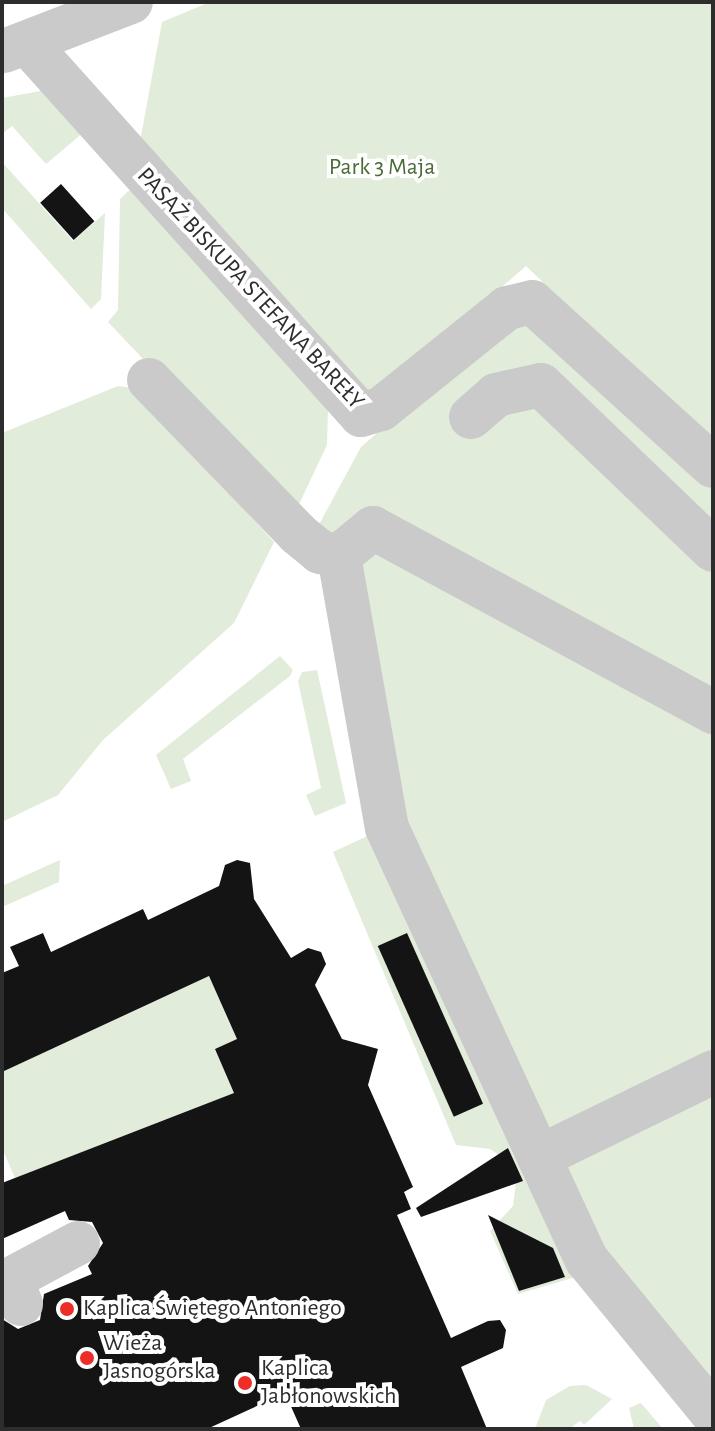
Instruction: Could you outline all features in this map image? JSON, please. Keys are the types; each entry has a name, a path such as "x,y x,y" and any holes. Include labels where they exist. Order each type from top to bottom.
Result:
{"street":[{"path":"16,48 131,2"},
{"name":"PASAŻ BISKUPA STEFANA BAREŁY","path":"16,48 361,415 381,409 507,308 532,302 713,466"},
{"path":"149,380 298,534 320,552 339,556"},
{"path":"471,417 496,395 541,385 713,550"},
{"path":"339,556 373,528 713,712"},
{"path":"339,556 387,828 587,1260 713,1414"},
{"path":"539,1157 713,1072"},
{"path":"11,1290 78,1243"}],"green space":[{"name":"Park 3 Maja","path":"210,2 713,2 713,444 526,266 381,390 358,390 139,147 162,22"},
{"path":"46,90 84,132 46,164 12,126 2,134 2,98"},
{"path":"2,162 73,241 105,213 101,299 91,309 2,208"},
{"path":"134,186 328,409 327,445 293,517 108,322 118,310 120,199"},
{"path":"527,319 713,486 713,539 538,396 713,563 713,704 316,530 361,447 497,329"},
{"path":"118,386 134,388 274,542 234,623 103,740 58,795 2,822 2,433"},
{"path":"379,543 713,721 713,1060 549,1139 400,818 352,566"},
{"path":"280,656 293,670 290,676 183,759 191,781 171,789 156,755"},
{"path":"317,670 346,803 315,816 306,795 321,788 298,681 302,672"},
{"path":"374,833 576,1277 518,1294 490,1231 513,1206 516,1182 507,1161 490,1149 456,1145 333,852"},
{"path":"60,860 59,882 2,907 2,886"},
{"path":"209,976 237,1039 215,1049 234,1093 15,1178 2,1148 2,1072"},
{"path":"713,1084 713,1392 607,1257 559,1160"},
{"path":"586,1385 612,1399 584,1425 580,1421 569,1429 535,1429 546,1400 570,1386"},
{"path":"641,1403 663,1429 634,1429 629,1408"}],"building":[{"path":"61,184 94,221 74,240 40,203"},
{"path":"237,860 250,863 254,899 291,958 308,948 321,952 326,964 315,985 342,1039 378,1049 368,1085 413,1187 404,1192 411,1209 397,1215 451,1338 488,1321 500,1320 506,1330 503,1348 461,1367 487,1429 301,1429 285,1393 207,1429 2,1429 2,1319 18,1329 40,1320 44,1294 92,1274 88,1266 103,1243 92,1222 69,1220 65,1211 2,1239 2,1183 234,1093 215,1049 237,1039 209,976 2,1072 2,973 19,966 10,947 43,933 51,952 143,909 148,920 219,886 225,865"},
{"path":"407,933 483,1104 454,1117 378,946"},
{"path":"508,1148 523,1181 421,1217 416,1208"},
{"path":"488,1215 553,1248 565,1277 519,1291"}],"place":[{"name":"Kaplica Świętego Antoniego","path":"67,1309"},
{"name":"Wieża Jasnogórska","path":"87,1358"},
{"name":"Kaplica Jabłonowskich","path":"245,1383"}]}
